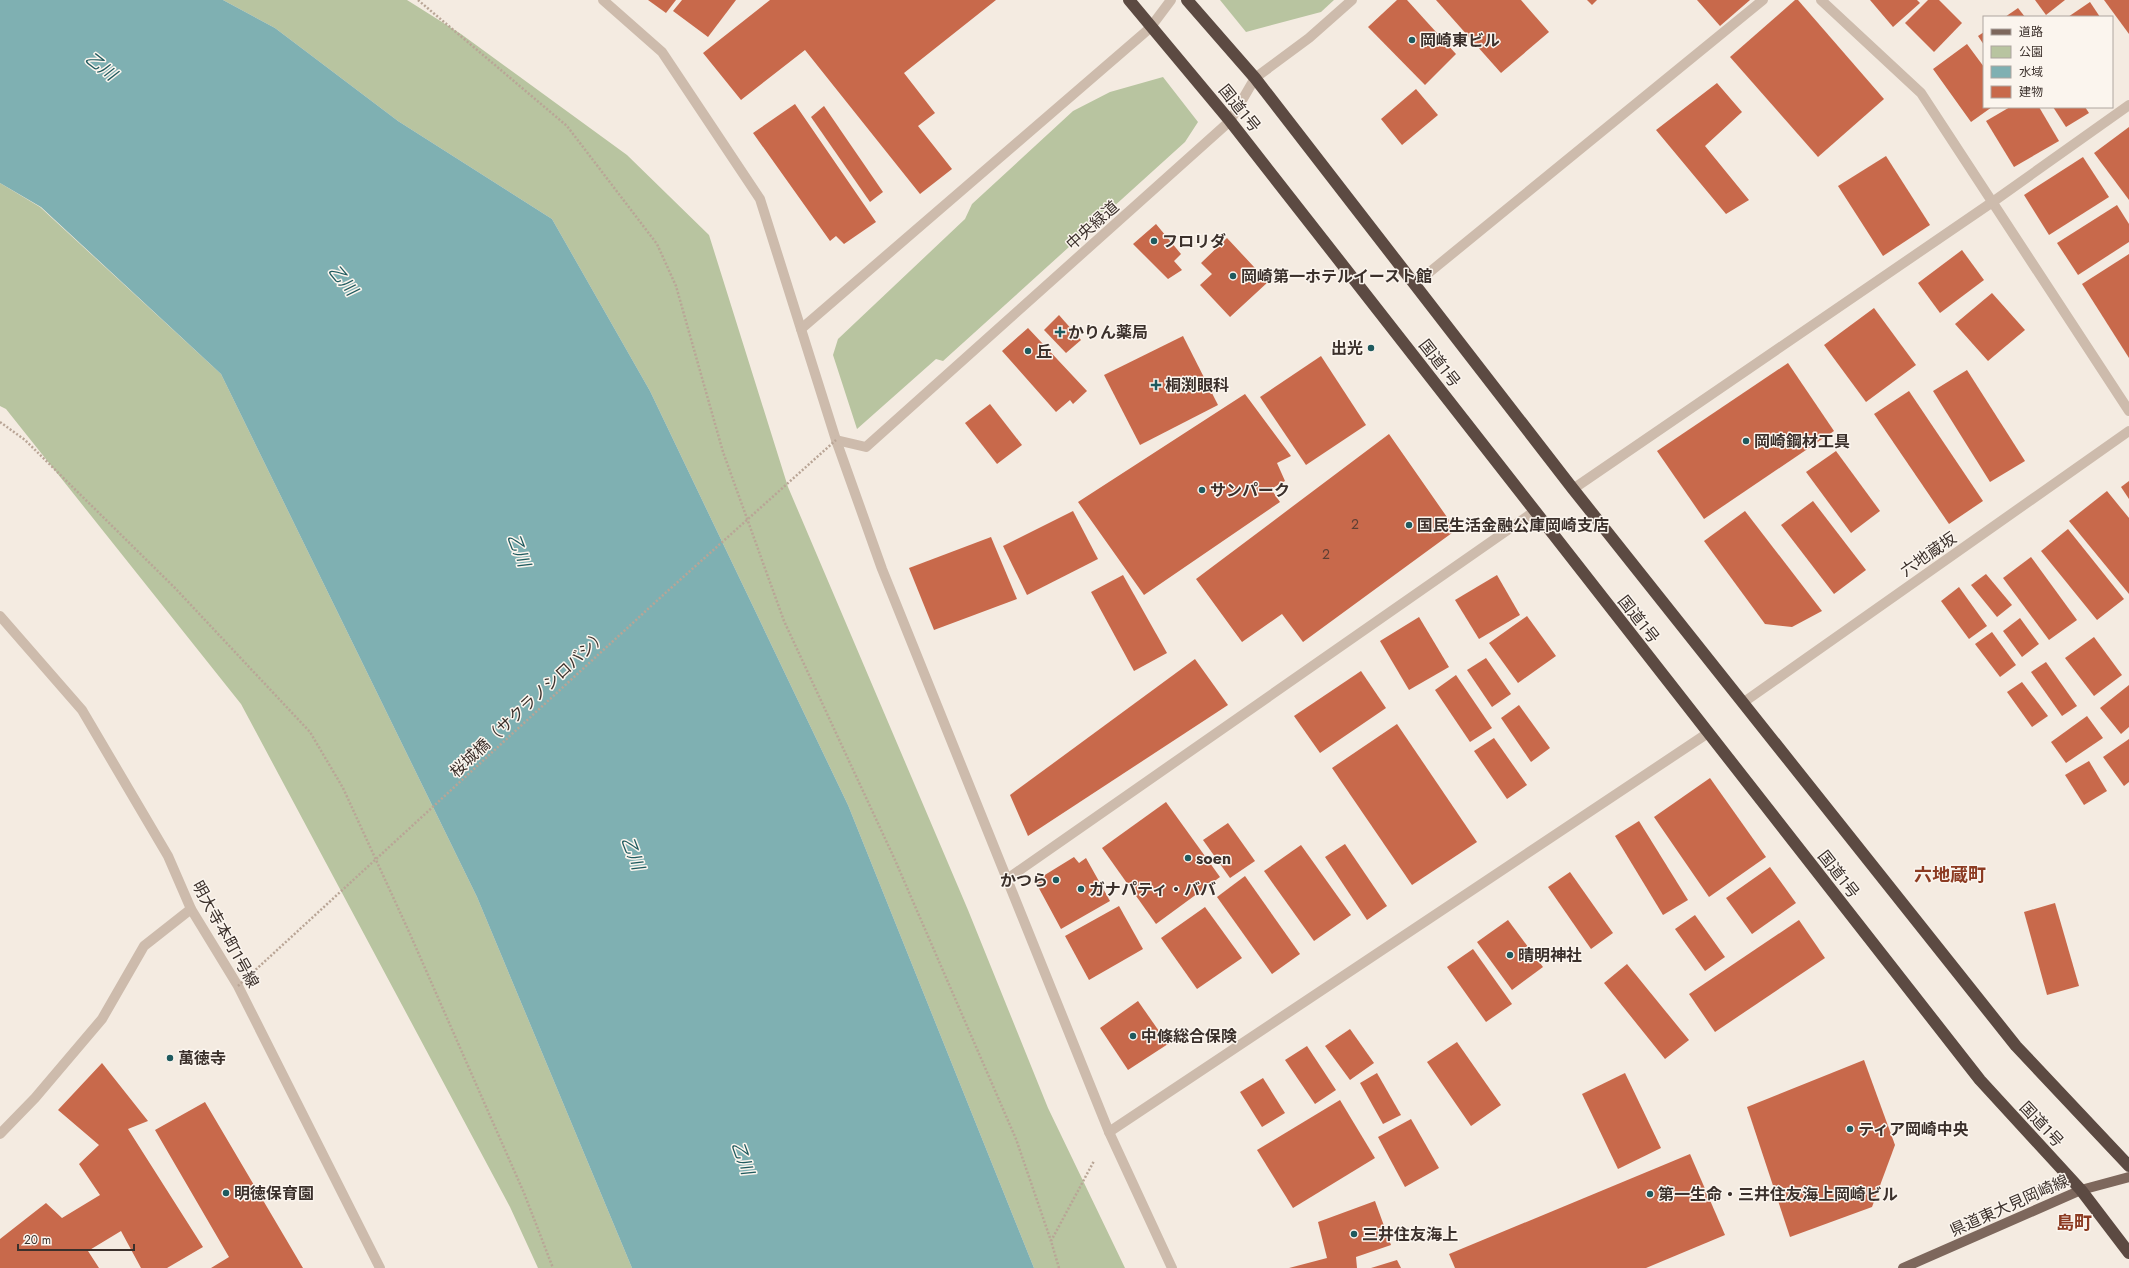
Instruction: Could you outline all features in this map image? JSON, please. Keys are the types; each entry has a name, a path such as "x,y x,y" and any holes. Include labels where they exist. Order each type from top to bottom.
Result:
{"highway":[{"name":"国道1号","path":"1129,0 1150,28 1230,121 1980,1080 2081,1190 2129,1253"},
{"name":"国道1号","path":"1187,0 1254,78 1573,489 1744,702 2016,1046 2129,1166"}],"main road":[{"name":"県道東大見岡崎線","path":"1906,1268 2081,1190 2129,1177"}],"street":[{"path":"603,0 662,52 760,199 836,440 882,569 1109,1132 1172,1268"},
{"path":"801,329 1150,28 1171,0"},
{"name":"中央緑道","path":"836,440 866,447 1230,121 1254,78 1309,38 1352,0"},
{"path":"1415,284 1763,0"},
{"path":"1821,0 1921,93 1994,201 2129,411"},
{"path":"1573,489 1994,201 2129,105"},
{"name":"六地蔵坂","path":"1744,702 2129,431"},
{"path":"1007,879 1535,511"},
{"name":"明大寺本町1号線","path":"0,616 82,710 168,856 191,908 238,986 380,1268"},
{"path":"1109,1132 1708,732"},
{"path":"0,1134 35,1098 102,1019 144,946 191,908"}],"path":[{"path":"418,0 567,126 657,244 676,286 723,452 784,621 895,860 1016,1139 1059,1268"},
{"path":"0,422 25,440 170,582 310,732 343,788 410,934 524,1192 553,1268"},
{"name":"桜城橋（サクラノシロバシ）","path":"238,986 660,597 836,440"},
{"path":"1051,1242 1109,1132"}],"green space":[{"path":"223,0 407,0 461,34 627,155 709,235 788,487 968,910 1048,1108 1125,1268 1034,1268 848,805 650,391 552,219 398,121 275,28"},
{"path":"1220,0 1334,0 1321,12 1246,32"},
{"path":"1163,77 1198,122 1185,142 943,361 936,359 857,429 833,355 838,339 965,219 972,204 1073,111 1110,92"},
{"path":"0,183 40,207 221,374 477,897 632,1268 538,1268 510,1207 241,704 6,409 0,406"}],"water":[{"name":"乙川","path":"0,0 223,0 275,28 398,121 552,219 650,391 848,805 1034,1268 632,1268 477,897 221,374 41,207 0,183"}],"building":[{"path":"648,0 676,0 666,13"},
{"path":"682,0 736,0 708,37 673,11"},
{"path":"770,0 996,0 904,73 935,113 918,126 952,169 920,194 805,50 741,100 703,53"},
{"name":"岡崎東ビル","path":"1397,0 1407,0 1456,54 1425,85 1368,27"},
{"path":"1436,0 1521,0 1549,32 1501,73"},
{"path":"1587,0 1597,0 1592,5"},
{"path":"1697,0 1750,0 1720,26"},
{"path":"1795,0 1798,0 1884,99 1818,157 1730,57"},
{"path":"1870,0 1917,0 1920,3 1893,27"},
{"path":"1928,0 1939,0 1962,23 1934,52 1905,23"},
{"path":"2035,0 2065,0 2046,15"},
{"path":"2104,0 2129,0 2129,34"},
{"path":"2090,2 2099,16 2069,16"},
{"path":"2018,8 2024,16 2006,16"},
{"path":"1983,33 1983,44 1978,36"},
{"path":"1967,44 1983,66 1983,108 1991,108 1971,122 1933,69"},
{"path":"1717,83 1742,112 1705,146 1749,200 1726,214 1656,130"},
{"path":"1416,89 1438,115 1402,145 1381,119"},
{"path":"795,104 876,222 844,244 836,236 830,241 753,133"},
{"path":"824,106 883,192 870,202 811,117"},
{"path":"2008,108 2040,108 2059,141 2014,167 1986,121"},
{"path":"2054,108 2086,108 2089,113 2066,127"},
{"path":"2129,127 2129,200 2094,153"},
{"path":"1886,156 1930,225 1883,256 1838,186"},
{"path":"2083,157 2109,197 2049,235 2024,195"},
{"path":"2117,205 2129,224 2129,242 2078,275 2057,243"},
{"path":"1156,224 1181,254 1174,261 1182,270 1168,279 1133,244"},
{"path":"1227,238 1268,282 1230,317 1200,285 1212,274 1201,263"},
{"path":"1962,250 1984,280 1940,313 1918,283"},
{"path":"2129,254 2129,358 2082,284"},
{"path":"1992,293 2025,330 1988,361 1955,324"},
{"path":"1874,308 1916,365 1866,402 1824,345"},
{"path":"1059,315 1081,340 1066,353 1044,330"},
{"path":"1028,328 1087,391 1073,404 1070,400 1056,412 1002,351"},
{"path":"1183,336 1218,405 1140,445 1104,375"},
{"path":"1321,356 1366,425 1306,465 1260,397"},
{"name":"岡崎鋼材工具","path":"1788,363 1834,431 1704,519 1657,451"},
{"path":"1967,370 2025,461 1990,482 1933,391"},
{"path":"1909,391 1983,501 1949,524 1874,414"},
{"path":"1245,394 1291,456 1277,463 1285,481 1271,489 1280,502 1144,595 1078,502"},
{"path":"990,404 1022,445 997,464 965,423"},
{"path":"1389,434 1456,530 1303,642 1282,614 1242,642 1196,579"},
{"path":"1836,451 1880,511 1851,533 1806,472"},
{"path":"2129,481 2129,499 2121,487"},
{"path":"2107,491 2129,518 2129,594 2069,521"},
{"path":"1813,501 1866,570 1834,594 1781,525"},
{"path":"1073,511 1098,559 1027,595 1003,546"},
{"path":"1745,511 1822,611 1792,627 1765,624 1704,541"},
{"path":"2068,529 2124,599 2097,620 2041,551"},
{"path":"991,537 1017,599 934,630 909,568"},
{"path":"2031,557 2077,620 2049,640 2003,578"},
{"path":"1986,574 2012,605 1997,617 1971,585"},
{"path":"1123,575 1167,653 1134,671 1091,592"},
{"path":"1497,575 1520,615 1479,639 1455,600"},
{"path":"1959,587 1987,626 1969,639 1941,601"},
{"path":"1527,616 1556,656 1518,683 1489,643"},
{"path":"1419,617 1449,667 1409,690 1380,641"},
{"path":"2020,618 2039,644 2022,657 2003,631"},
{"path":"1992,632 2016,665 2000,677 1975,644"},
{"path":"2094,637 2122,675 2094,696 2065,658"},
{"path":"1486,658 1511,694 1492,707 1467,670"},
{"path":"1195,659 1228,705 1028,836 1010,795"},
{"path":"2046,662 2077,706 2062,716 2031,672"},
{"path":"1361,671 1386,708 1320,753 1294,716"},
{"path":"1456,675 1492,728 1470,742 1435,690"},
{"path":"2022,682 2048,716 2032,727 2007,692"},
{"path":"2129,685 2129,727 2121,734 2100,708"},
{"path":"1519,705 1550,748 1531,762 1501,718"},
{"path":"2087,716 2103,738 2066,763 2051,742"},
{"path":"1397,724 1477,842 1412,885 1332,768"},
{"path":"1494,738 1527,785 1507,799 1474,751"},
{"path":"2129,739 2129,782 2124,786 2103,757"},
{"path":"2089,761 2107,791 2084,805 2065,775"},
{"path":"1710,778 1766,857 1709,897 1654,817"},
{"path":"1166,802 1220,877 1156,924 1102,848"},
{"path":"1639,821 1688,900 1663,915 1615,836"},
{"path":"1228,823 1255,861 1230,878 1203,840"},
{"path":"1345,844 1387,906 1367,920 1325,857"},
{"path":"1301,845 1351,915 1314,941 1264,871"},
{"path":"1074,857 1079,863 1086,858 1110,901 1061,929 1035,881"},
{"path":"1770,867 1796,903 1752,934 1726,898"},
{"path":"1570,872 1613,933 1591,949 1548,887"},
{"path":"1245,876 1300,954 1272,974 1217,897"},
{"path":"2055,903 2079,986 2047,995 2024,912"},
{"path":"1119,906 1143,949 1089,980 1065,936"},
{"path":"1205,907 1242,958 1197,989 1161,938"},
{"path":"1695,915 1725,957 1705,971 1675,929"},
{"name":"晴明神社","path":"1508,920 1543,967 1512,990 1477,942"},
{"path":"1799,920 1825,958 1715,1032 1689,994"},
{"path":"1473,949 1512,1004 1486,1022 1447,967"},
{"path":"1627,964 1689,1040 1665,1059 1604,983"},
{"name":"中條総合保険","path":"1138,1001 1168,1044 1128,1070 1100,1028"},
{"path":"1350,1029 1374,1063 1350,1080 1325,1046"},
{"path":"1457,1042 1501,1105 1471,1126 1427,1062"},
{"path":"1307,1046 1336,1090 1315,1104 1285,1060"},
{"path":"1864,1060 1895,1145 1872,1207 1790,1237 1747,1107"},
{"path":"102,1063 148,1121 128,1129 203,1247 167,1268 141,1268 121,1231 88,1251 99,1268 0,1268 0,1239 46,1203 62,1218 100,1195 79,1164 99,1145 58,1110"},
{"path":"1377,1073 1401,1115 1383,1124 1360,1083"},
{"path":"1625,1073 1661,1148 1618,1169 1582,1094"},
{"path":"1263,1078 1285,1113 1262,1127 1240,1092"},
{"path":"1340,1100 1375,1158 1293,1208 1257,1150"},
{"name":"明徳保育園","path":"205,1102 303,1268 211,1268 229,1257 155,1130"},
{"path":"1411,1119 1439,1168 1405,1187 1378,1137"},
{"name":"第一生命・三井住友海上岡崎ビル","path":"1690,1154 1725,1235 1646,1268 1455,1268 1449,1254"},
{"name":"三井住友海上","path":"1375,1201 1391,1245 1356,1257 1357,1268 1289,1268 1327,1258 1318,1222"},
{"name":"三井住友海上","path":"1397,1260 1401,1268 1371,1268"}],"place":[{"name":"岡崎東ビル","path":"1412,40"},
{"name":"フロリダ","path":"1154,241"},
{"name":"岡崎第一ホテルイースト館","path":"1233,276"},
{"name":"かりん薬局","path":"1060,332"},
{"name":"出光","path":"1371,348"},
{"name":"丘","path":"1028,351"},
{"name":"桐渕眼科","path":"1156,385"},
{"name":"岡崎鋼材工具","path":"1746,441"},
{"name":"サンパーク","path":"1202,490"},
{"name":"国民生活金融公庫岡崎支店","path":"1409,525"},
{"name":"soen","path":"1188,858"},
{"name":"かつら","path":"1056,880"},
{"name":"ガナパティ・ババ","path":"1081,889"},
{"name":"晴明神社","path":"1510,955"},
{"name":"中條総合保険","path":"1133,1036"},
{"name":"萬徳寺","path":"170,1058"},
{"name":"ティア岡崎中央","path":"1850,1129"},
{"name":"明徳保育園","path":"226,1193"},
{"name":"第一生命・三井住友海上岡崎ビル","path":"1650,1194"},
{"name":"三井住友海上","path":"1354,1234"}],"district":[{"name":"六地蔵町","path":"1950,875"},
{"name":"島町","path":"2074,1223"}]}
